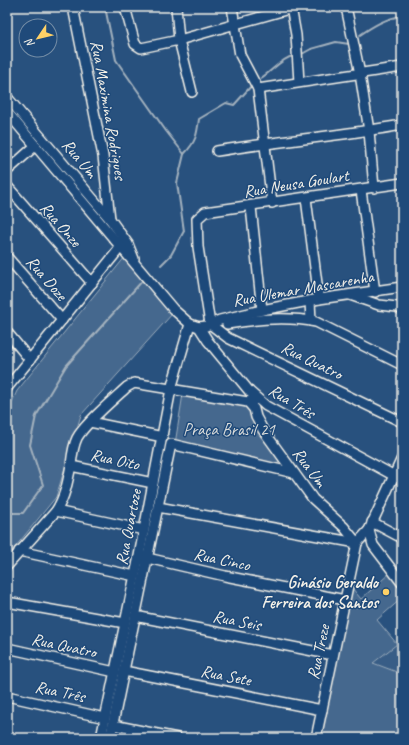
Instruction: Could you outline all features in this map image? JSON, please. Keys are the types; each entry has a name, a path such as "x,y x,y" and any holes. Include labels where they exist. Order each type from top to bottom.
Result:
{"street":[{"name":"Rua Maximina Rodrigues","path":"73,7 103,156 110,220"},
{"path":"125,7 136,44 141,48 179,40 293,7 299,82"},
{"path":"176,7 179,40 192,92"},
{"path":"232,7 240,55 258,89 272,203"},
{"path":"346,7 360,74 369,131 374,188"},
{"path":"258,89 402,67"},
{"name":"Rua Um","path":"7,97 110,220 128,244 136,264"},
{"name":"Rua Um","path":"7,112 120,248 136,264 173,309 190,324 199,327"},
{"path":"217,151 265,143 369,131 402,125"},
{"path":"7,171 35,146"},
{"name":"Rua Neusa Goulart","path":"212,325 198,247 197,219 205,212 402,183"},
{"name":"Rua Onze","path":"7,186 92,283"},
{"path":"361,190 375,292"},
{"path":"306,198 319,299"},
{"path":"251,206 262,310"},
{"path":"7,388 120,248"},
{"name":"Rua Doze","path":"7,257 62,320"},
{"name":"Rua Ulemar Mascarenha","path":"212,325 220,320 310,300 402,287"},
{"path":"348,295 379,305 402,310"},
{"path":"310,300 311,321"},
{"path":"199,327 260,319 311,321 322,324 402,365"},
{"name":"Rua Quartoze","path":"101,738 105,718 135,616 143,557 144,530 152,487 163,437 171,389 190,324"},
{"name":"Rua Quatro","path":"212,325 228,338 402,422"},
{"name":"Rua Três","path":"199,327 252,401 266,406 402,480"},
{"path":"7,332 30,360"},
{"path":"7,566 56,511 62,501 77,437 90,422 127,387 134,383 252,401"},
{"name":"Rua Um","path":"252,401 256,417 263,430 294,473 313,498 344,527 357,543"},
{"path":"90,422 163,437"},
{"name":"Rua Quartoze","path":"110,738 113,725 125,623 135,576 155,521 172,444 294,473"},
{"path":"152,487 159,502 357,543 371,526 402,458"},
{"name":"Rua Oito","path":"71,466 152,487"},
{"path":"56,511 144,530"},
{"path":"146,519 155,521"},
{"path":"371,526 402,538"},
{"path":"371,526 370,539 373,545 402,583"},
{"name":"Rua Treze","path":"316,738 357,543"},
{"path":"19,551 135,576"},
{"name":"Rua Cinco","path":"143,557 262,584 345,600"},
{"path":"7,602 125,623"},
{"name":"Rua Seis","path":"135,616 333,655"},
{"name":"Rua Quatro","path":"7,648 119,672"},
{"name":"Rua Sete","path":"119,672 322,710"},
{"name":"Rua Três","path":"7,696 105,718"},
{"path":"113,725 177,738"}],"shaded area":[{"path":"402,639 402,674 373,663 397,644"}],"green space":[{"path":"125,257 173,313 81,415 56,497 7,557 7,413 17,391"},
{"name":"Praça Brasil 21","path":"183,394 249,406 289,469 175,444"},
{"path":"391,572 402,585 402,598 377,620 397,644 373,663 402,674 402,738 321,738 352,588 361,599"}],"waterway":[{"path":"105,7 116,60 184,154"},
{"path":"360,35 380,23 402,16"},
{"path":"302,54 311,49 336,42 349,44"},
{"path":"261,78 285,59 293,56"},
{"path":"184,154 191,146 195,138 198,130 199,119 226,103 234,105 253,84"},
{"path":"161,265 171,255 184,231 177,183 184,154"},
{"path":"7,513 23,513 43,485 30,445 36,416 66,366 144,279"}],"place":[{"name":"Ginásio Geraldo Ferreira dos Santos","path":"386,592"}]}
